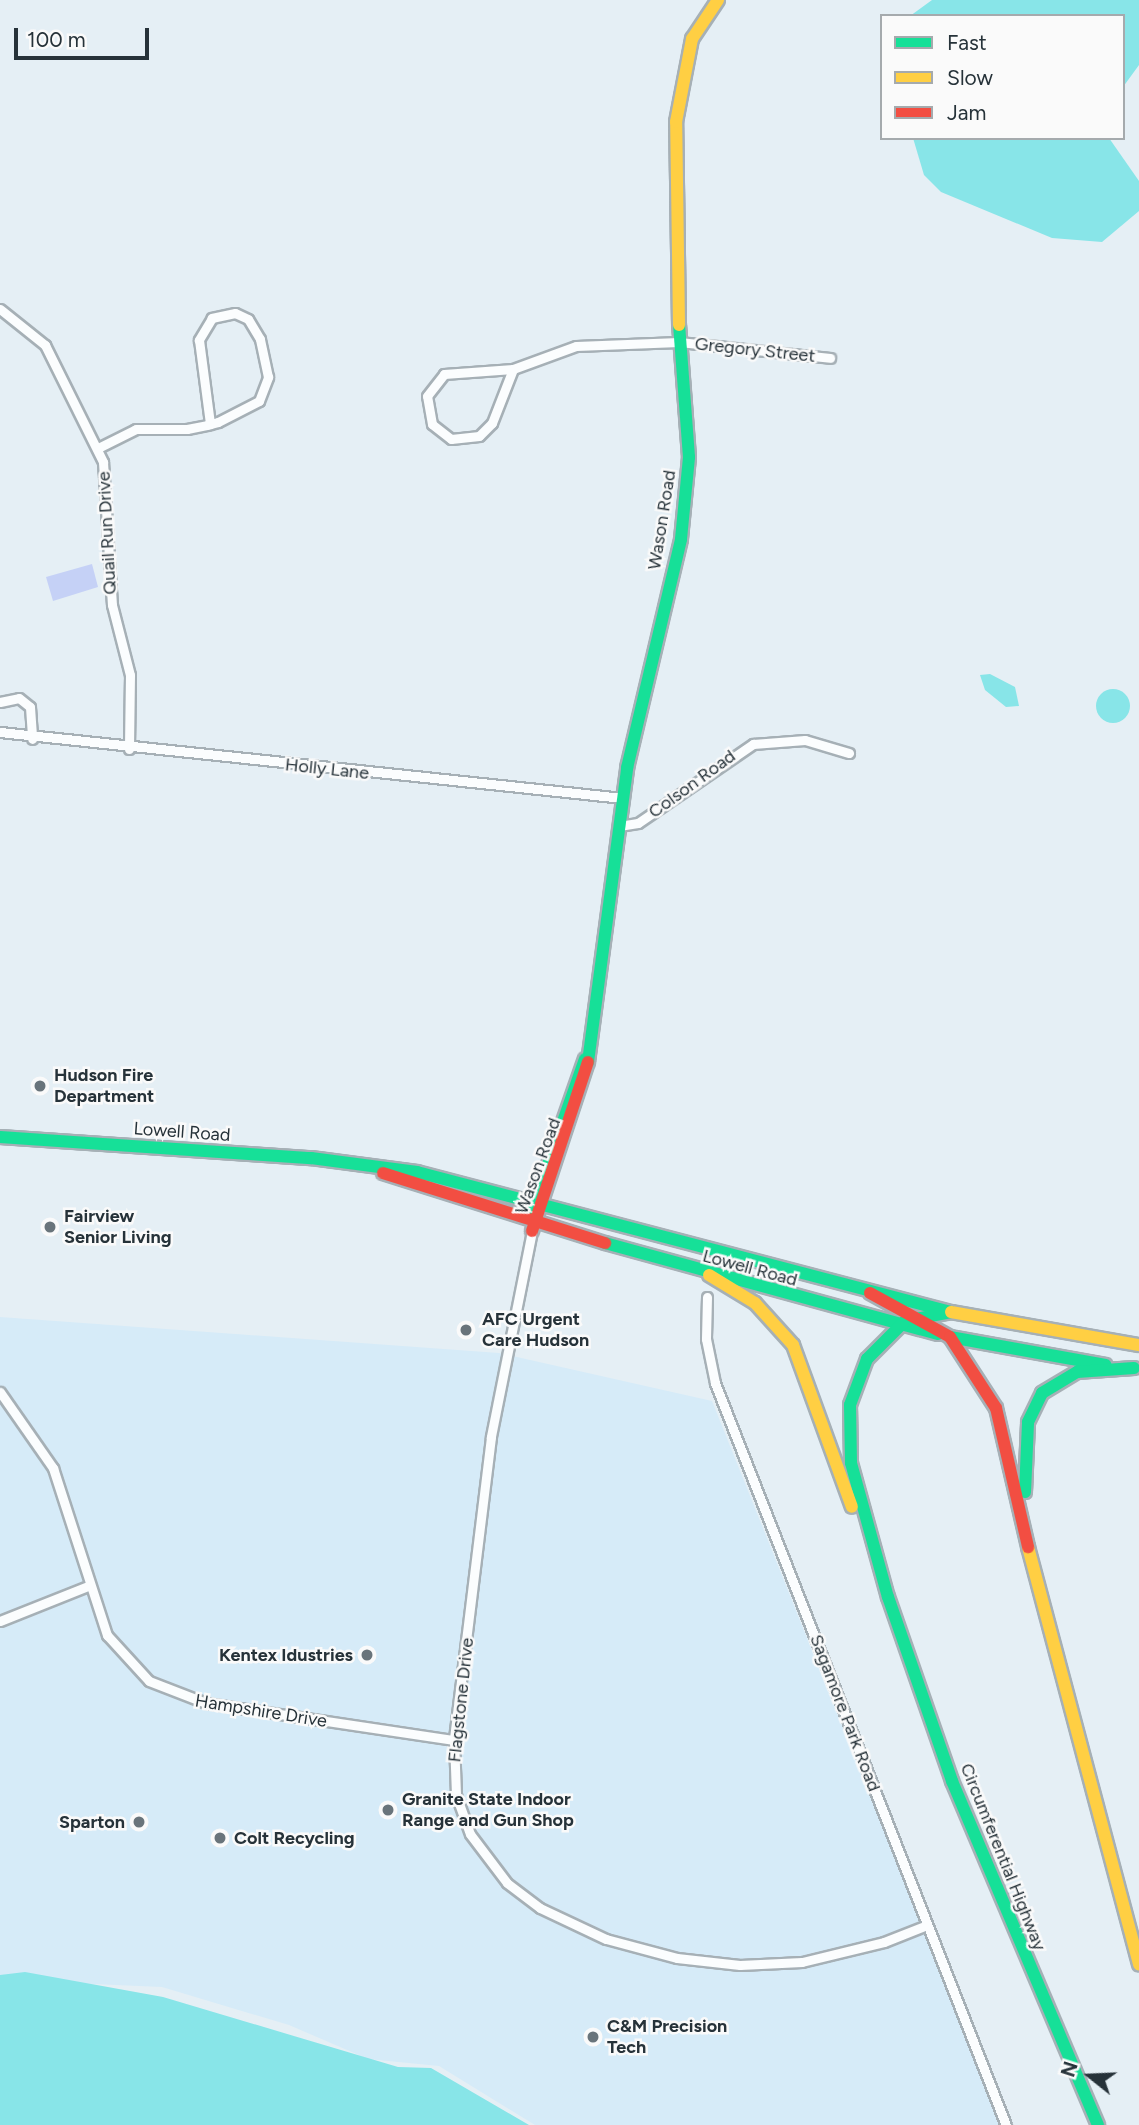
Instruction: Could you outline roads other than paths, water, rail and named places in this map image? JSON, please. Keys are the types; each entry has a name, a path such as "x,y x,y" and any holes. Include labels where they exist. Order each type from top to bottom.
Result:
{"main road":[{"name":"Wason Road","path":"533,1226 583,1095 623,798 685,508 688,446 679,342 676,122 692,39 718,0"},
{"name":"Lowell Road","path":"0,1137 362,1164 436,1176 870,1293 951,1312 1139,1345"},
{"name":"Lowell Road","path":"362,1164 533,1226 709,1275 950,1337 1136,1368"},
{"path":"709,1275 762,1309 797,1353 888,1597"},
{"path":"870,1293 919,1315 950,1337 996,1408 1030,1550 1139,1964"},
{"path":"888,1597 854,1480 848,1430 859,1373 900,1324 919,1315 951,1312"},
{"path":"1030,1550 1024,1457 1036,1401 1072,1374 1136,1368"},
{"name":"Circumferential Highway","path":"888,1597 963,1812 1098,2125"}],"street":[{"name":"Quail Run Drive","path":"0,309 45,345 98,447 108,493 112,605 130,675 129,749"},
{"path":"98,447 136,429 211,424 253,406 268,386 256,331 235,313 212,318 199,340 211,424"},
{"name":"Gregory Street","path":"513,369 484,432 456,440 432,424 427,396 444,374 513,369 576,346 679,342 830,358"},
{"path":"0,702 19,698 30,707 32,739"},
{"name":"Holly Lane","path":"0,732 32,739 623,798"},
{"name":"Colson Road","path":"619,826 638,823 753,744 805,740 849,753"},
{"name":"Flagstone Drive","path":"533,1226 491,1437 454,1740 459,1805 493,1868 540,1908 606,1939 677,1958 760,1965 843,1954 927,1925"},
{"name":"Sagamore Park Road","path":"707,1297 706,1339 715,1383 1006,2125"},
{"name":"Hampshire Drive","path":"0,1392 53,1468 88,1586 118,1653 167,1691 206,1703 454,1740"},
{"path":"0,1621 88,1586"}],"place":[{"name":"Hudson Fire Department","path":"40,1086"},
{"name":"Fairview Senior Living","path":"50,1227"},
{"name":"AFC Urgent Care Hudson","path":"466,1330"},
{"name":"Kentex Idustries","path":"367,1655"},
{"name":"Granite State Indoor Range and Gun Shop","path":"388,1810"},
{"name":"Sparton","path":"139,1822"},
{"name":"Colt Recycling","path":"220,1838"},
{"name":"C&M Precision Tech","path":"593,2037"}]}
